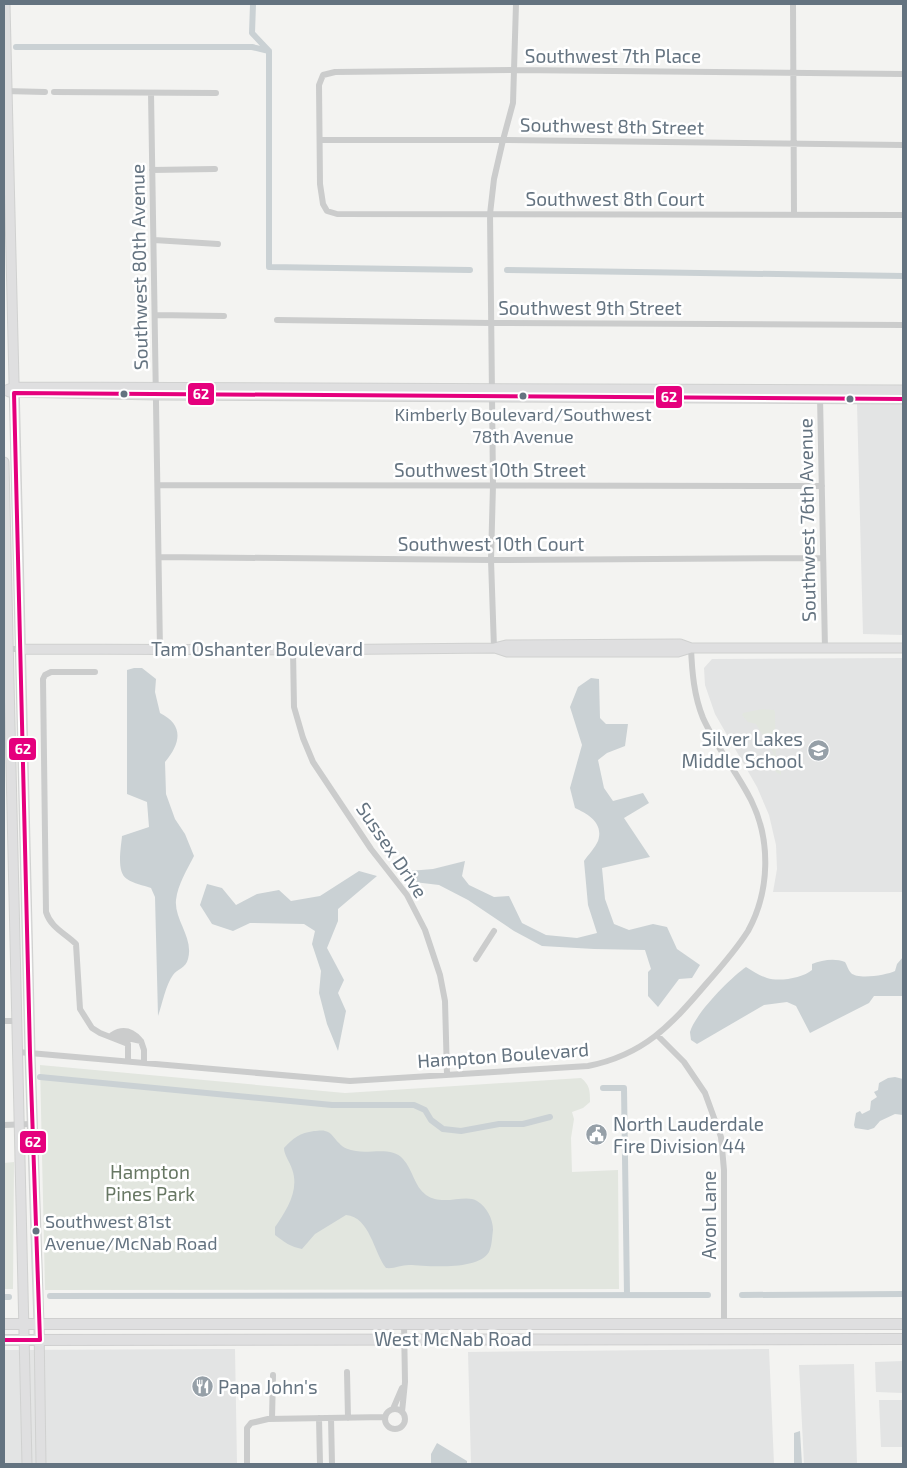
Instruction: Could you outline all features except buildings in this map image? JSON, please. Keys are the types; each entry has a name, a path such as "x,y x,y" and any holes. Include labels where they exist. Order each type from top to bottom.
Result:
{"main road":[{"path":"216,1323 216,1340"},
{"name":"West McNab Road","path":"4,1324 903,1324"},
{"path":"531,1339 547,1330 591,1330 602,1324"},
{"name":"West McNab Road","path":"4,1340 903,1339"}],"street":[{"path":"5,4 5,91 32,1124 40,1340 41,1464"},
{"path":"494,648 491,560 490,214 502,140 514,103 516,4"},
{"path":"793,4 794,214"},
{"name":"Southwest 7th Place","path":"320,140 319,85 323,75 335,72 514,70 903,74"},
{"path":"5,91 44,92"},
{"path":"54,92 216,93"},
{"name":"Southwest 80th Avenue","path":"151,93 160,650"},
{"name":"Southwest 8th Street","path":"320,140 502,140 903,145"},
{"name":"Southwest 8th Court","path":"320,140 320,184 323,204 327,211 337,214 903,215"},
{"path":"152,170 215,169"},
{"path":"154,240 218,244"},
{"path":"155,316 224,316"},
{"name":"Southwest 9th Street","path":"277,320 903,325"},
{"path":"4,391 491,391 820,394 903,391"},
{"path":"866,399 875,393 903,391"},
{"path":"820,394 866,399 903,399"},
{"name":"Southwest 76th Avenue","path":"820,394 825,649"},
{"path":"4,462 7,724 18,1052 27,1464"},
{"name":"Southwest 10th Street","path":"158,485 822,486"},
{"name":"Southwest 10th Court","path":"159,557 491,560 822,558"},
{"path":"5,577 19,577"},
{"name":"Tam Oshanter Boulevard","path":"20,649 293,650 494,648 506,645 680,644 691,648 903,648"},
{"name":"Hampton Boulevard","path":"18,1052 350,1081 597,1064 630,1052 658,1036 682,1012 739,945 758,906 764,877 764,844 761,826 751,800 703,718 695,691 691,648"},
{"path":"6,649 20,649"},
{"name":"Sussex Drive","path":"293,650 294,707 303,738 313,762 371,849 407,895 431,945 440,975 446,1011 447,1075"},
{"path":"95,672 51,672 45,674 43,679 46,912 55,927 76,944 80,1009 92,1028 128,1044 128,1062"},
{"path":"7,724 22,724"},
{"path":"476,960 494,931"},
{"path":"4,1021 17,1021"},
{"path":"110,1035 121,1031 134,1034 141,1041 144,1050 144,1063"},
{"name":"Avon Lane","path":"658,1036 687,1067 705,1093 721,1137 724,1170 724,1324"},
{"path":"4,1125 32,1124"},
{"path":"385,1417 388,1426 398,1428 404,1421 402,1412 405,1382 404,1323"},
{"path":"347,1372 348,1418"},
{"path":"272,1418 273,1375"},
{"path":"385,1417 388,1412 394,1409 405,1382"},
{"path":"394,1409 402,1412"},
{"path":"247,1464 247,1428 250,1423 272,1418 385,1417"},
{"path":"319,1418 320,1464"},
{"path":"331,1418 332,1464"}],"shaded area":[{"path":"857,404 903,404 903,635 863,634"},
{"name":"Silver Lakes Middle School","path":"903,658 903,892 773,892 777,869 776,845 769,815 757,787 715,714 705,685 704,668 712,659"},
{"path":"142,668 156,679 155,692 160,713 173,723 178,735 174,748 165,762 166,794 175,819 185,834 194,856 181,883 176,900 178,915 188,944 188,959 171,979 158,1016 155,897 151,888 127,879 121,871 120,865 122,836 149,827 147,802 127,794 127,670"},
{"path":"591,678 599,679 600,718 606,724 628,724 625,746 607,753 598,760 604,788 613,801 643,793 649,803 624,818 650,857 602,868 605,899 614,924 629,930 653,924 667,927 677,949 700,965 692,978 679,979 658,1007 648,996 648,972 651,969 645,950 542,946 514,931 468,900 439,885 414,882 409,871 433,869 465,861 462,876 469,885 494,897 509,896 522,923 546,935 577,938 597,933 588,905 584,861 598,841 599,829 590,816 575,808 570,788 582,745 570,707 578,687"},
{"path":"359,871 377,876 338,909 338,921 327,948 344,980 338,993 346,1011 338,1051 327,1024 319,993 321,971 312,944 315,931 304,924 250,923 233,931 212,924 200,905 207,884 222,888 236,905 257,894 279,890 291,901 320,896"},
{"path":"903,957 903,996 874,996 869,1003 810,1033 796,1006 787,1002 764,1005 697,1044 691,1040 690,1032 693,1024 706,1006 731,979 746,967 767,978 784,979 808,973 812,970 812,964 837,960 845,962 850,972 855,975 873,976 895,971 897,964"},
{"path":"888,1078 903,1079 903,1115 895,1114 880,1121 874,1128 868,1130 855,1128 856,1113 860,1111 862,1114 870,1110 871,1101 877,1097 874,1092 878,1090 879,1083"},
{"path":"314,1131 331,1134 342,1146 351,1150 387,1152 398,1155 406,1163 416,1183 426,1195 439,1200 466,1198 477,1201 489,1214 492,1222 493,1230 489,1252 483,1258 464,1265 409,1265 386,1268 361,1222 354,1217 346,1215 315,1234 302,1249 291,1246 281,1240 275,1235 275,1227 291,1200 294,1185 292,1169 284,1148 297,1136"},
{"path":"235,1349 237,1464 4,1464 4,1350"},
{"path":"769,1349 774,1464 471,1464 468,1352"},
{"path":"903,1361 903,1393 876,1392 875,1362"},
{"path":"854,1364 857,1464 804,1464 799,1365"},
{"path":"879,1400 903,1400 903,1447 881,1447"},
{"path":"800,1431 802,1464 794,1464 794,1433"},
{"path":"437,1443 467,1461 467,1464 431,1464 431,1454"}],"green space":[{"path":"762,709 774,710 775,712 776,768 781,771 781,775 776,772 769,755 774,754 756,724 748,722 742,715 743,713"},
{"name":"Hampton Pines Park","path":"40,1065 345,1093 581,1078 589,1088 590,1102 583,1108 572,1112 574,1119 571,1138 572,1172 618,1170 619,1289 45,1290"},
{"path":"14,1162 13,1289 4,1289 4,1163"}],"waterway":[{"path":"253,4 252,33 269,51 269,267 470,270"},
{"path":"16,47 252,47 269,51"},
{"path":"507,270 903,276"},
{"path":"40,1077 332,1105 414,1105 425,1110 431,1120 443,1129 461,1131 499,1124 523,1124 550,1117"},
{"path":"603,1088 624,1088 627,1295"},
{"path":"742,1295 903,1294"},
{"path":"50,1296 708,1295"},
{"path":"4,1297 9,1297"}],"transit line":[{"name":"62","path":"4,1340 40,1340 30,1053 14,393 903,399"}],"place":[{"name":"Kimberly Boulevard/Southwest 78th Avenue","path":"523,396"},
{"name":"Silver Lakes Middle School","path":"819,750"},
{"name":"North Lauderdale Fire Division 44","path":"597,1135"},
{"name":"Southwest 81st Avenue/McNab Road","path":"36,1231"},
{"name":"Papa John's","path":"202,1387"}]}
